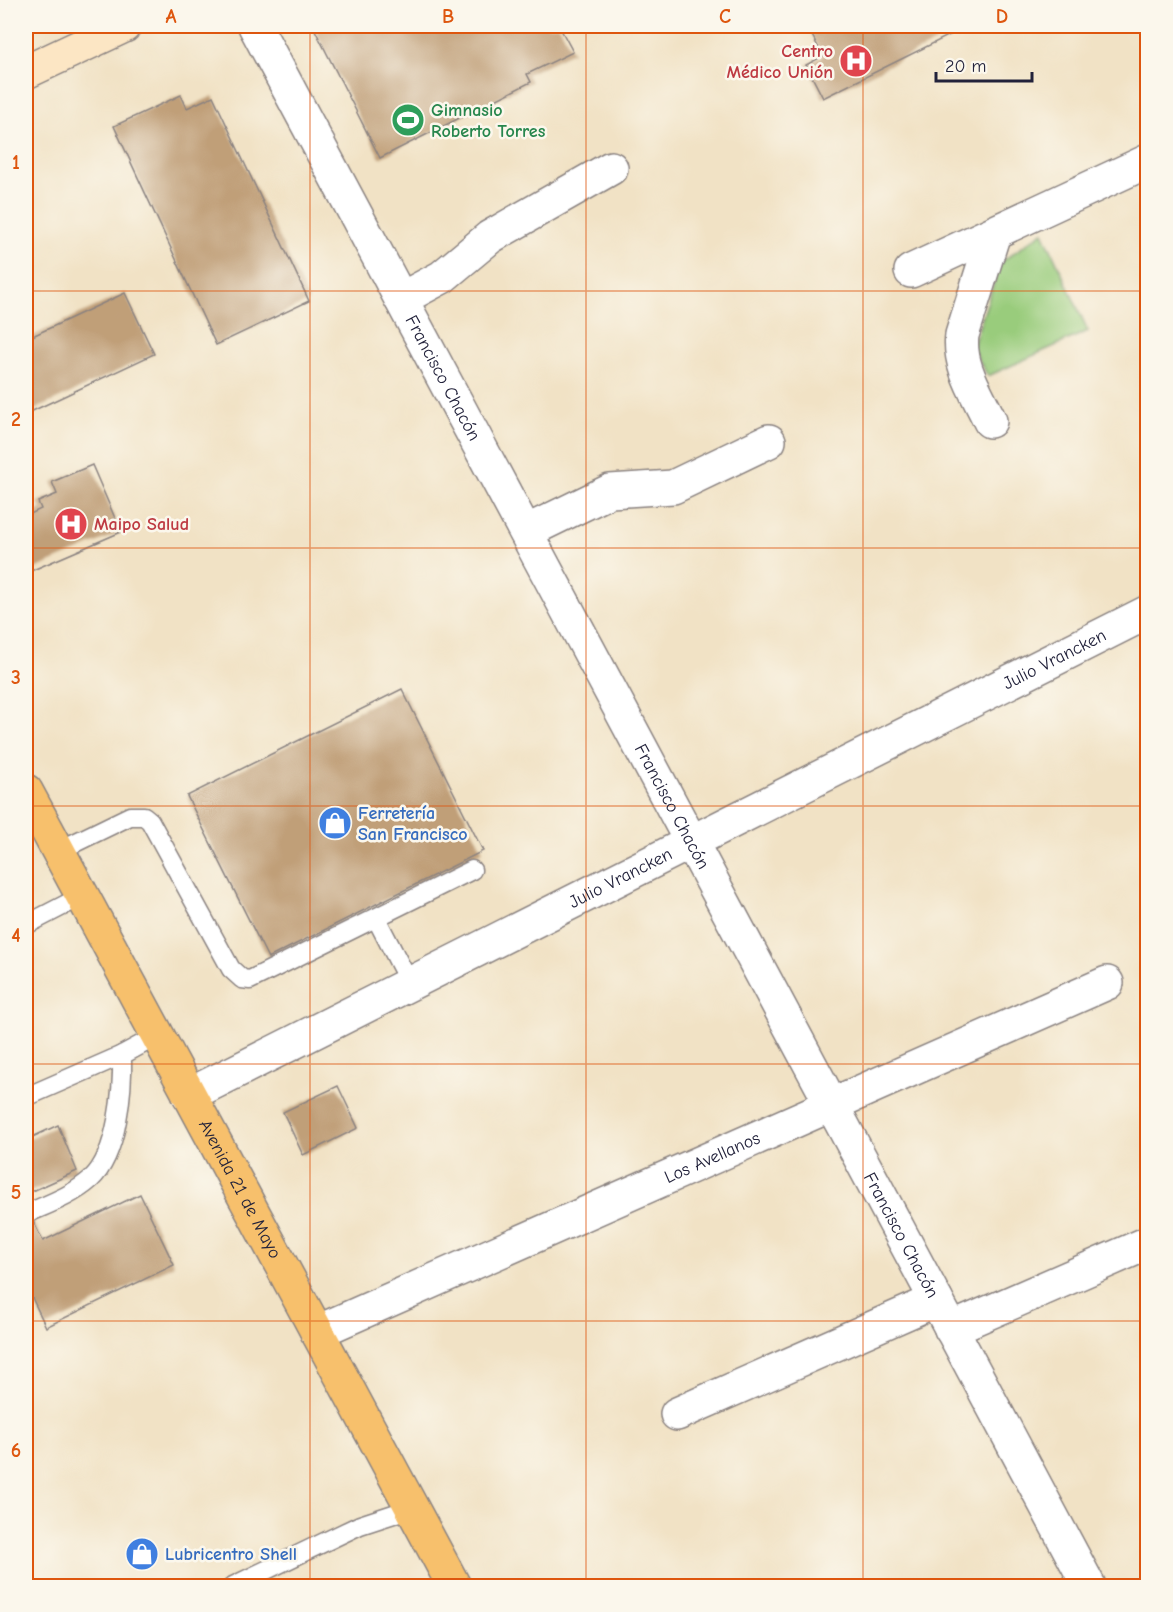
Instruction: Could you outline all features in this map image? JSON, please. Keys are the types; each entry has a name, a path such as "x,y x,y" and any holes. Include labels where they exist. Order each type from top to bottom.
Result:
{"main road":[{"path":"26,72 124,26"},
{"name":"Avenida 21 de Mayo","path":"26,791 454,1587"}],"street":[{"name":"Francisco Chacón","path":"255,26 1089,1587"},
{"path":"911,272 1148,161"},
{"path":"401,298 442,277 490,237 611,168"},
{"path":"990,421 963,363 960,348 994,233"},
{"path":"526,532 610,491 673,487 769,441"},
{"name":"Julio Vrancken","path":"189,1095 1148,612"},
{"name":"Los Avellanos","path":"317,1332 1107,983"},
{"path":"951,1329 1148,1243"},
{"path":"677,1414 936,1300"}],"lane":[{"path":"58,851 129,816 137,815 150,820 231,969 242,979 257,979 472,870"},
{"path":"26,925 82,896"},
{"path":"376,918 410,984"},
{"path":"26,1097 122,1055 158,1036"},
{"path":"26,1214 74,1193 94,1177 107,1153 116,1124 123,1085 122,1055"},
{"path":"233,1587 360,1525 412,1508"}],"green space":[{"path":"1043,232 1088,331 988,376 972,348 1001,262"}],"building":[{"name":"Gimnasio Roberto Torres","path":"313,26 559,26 573,52 527,74 531,82 380,158"},
{"name":"Centro Médico Unión","path":"807,26 945,26 950,35 823,98 806,65 823,56"},
{"path":"181,95 187,108 213,96 309,301 216,345 114,126"},
{"path":"125,293 154,354 26,414 26,339"},
{"name":"Maipo Salud","path":"92,465 121,532 26,573 26,516 41,509 38,502 57,494 52,482"},
{"name":"Ferretería San Francisco","path":"402,689 483,851 268,958 187,796"},
{"path":"338,1086 358,1128 303,1155 283,1112"},
{"path":"58,1125 77,1171 26,1194 26,1140"},
{"path":"140,1194 174,1265 46,1327 26,1285 26,1222 32,1219 43,1241"}],"place":[{"name":"Centro Médico Unión","path":"856,61"},
{"name":"Gimnasio Roberto Torres","path":"408,120"},
{"name":"Maipo Salud","path":"71,524"},
{"name":"Ferretería San Francisco","path":"335,823"},
{"name":"Lubricentro Shell","path":"142,1554"}]}
